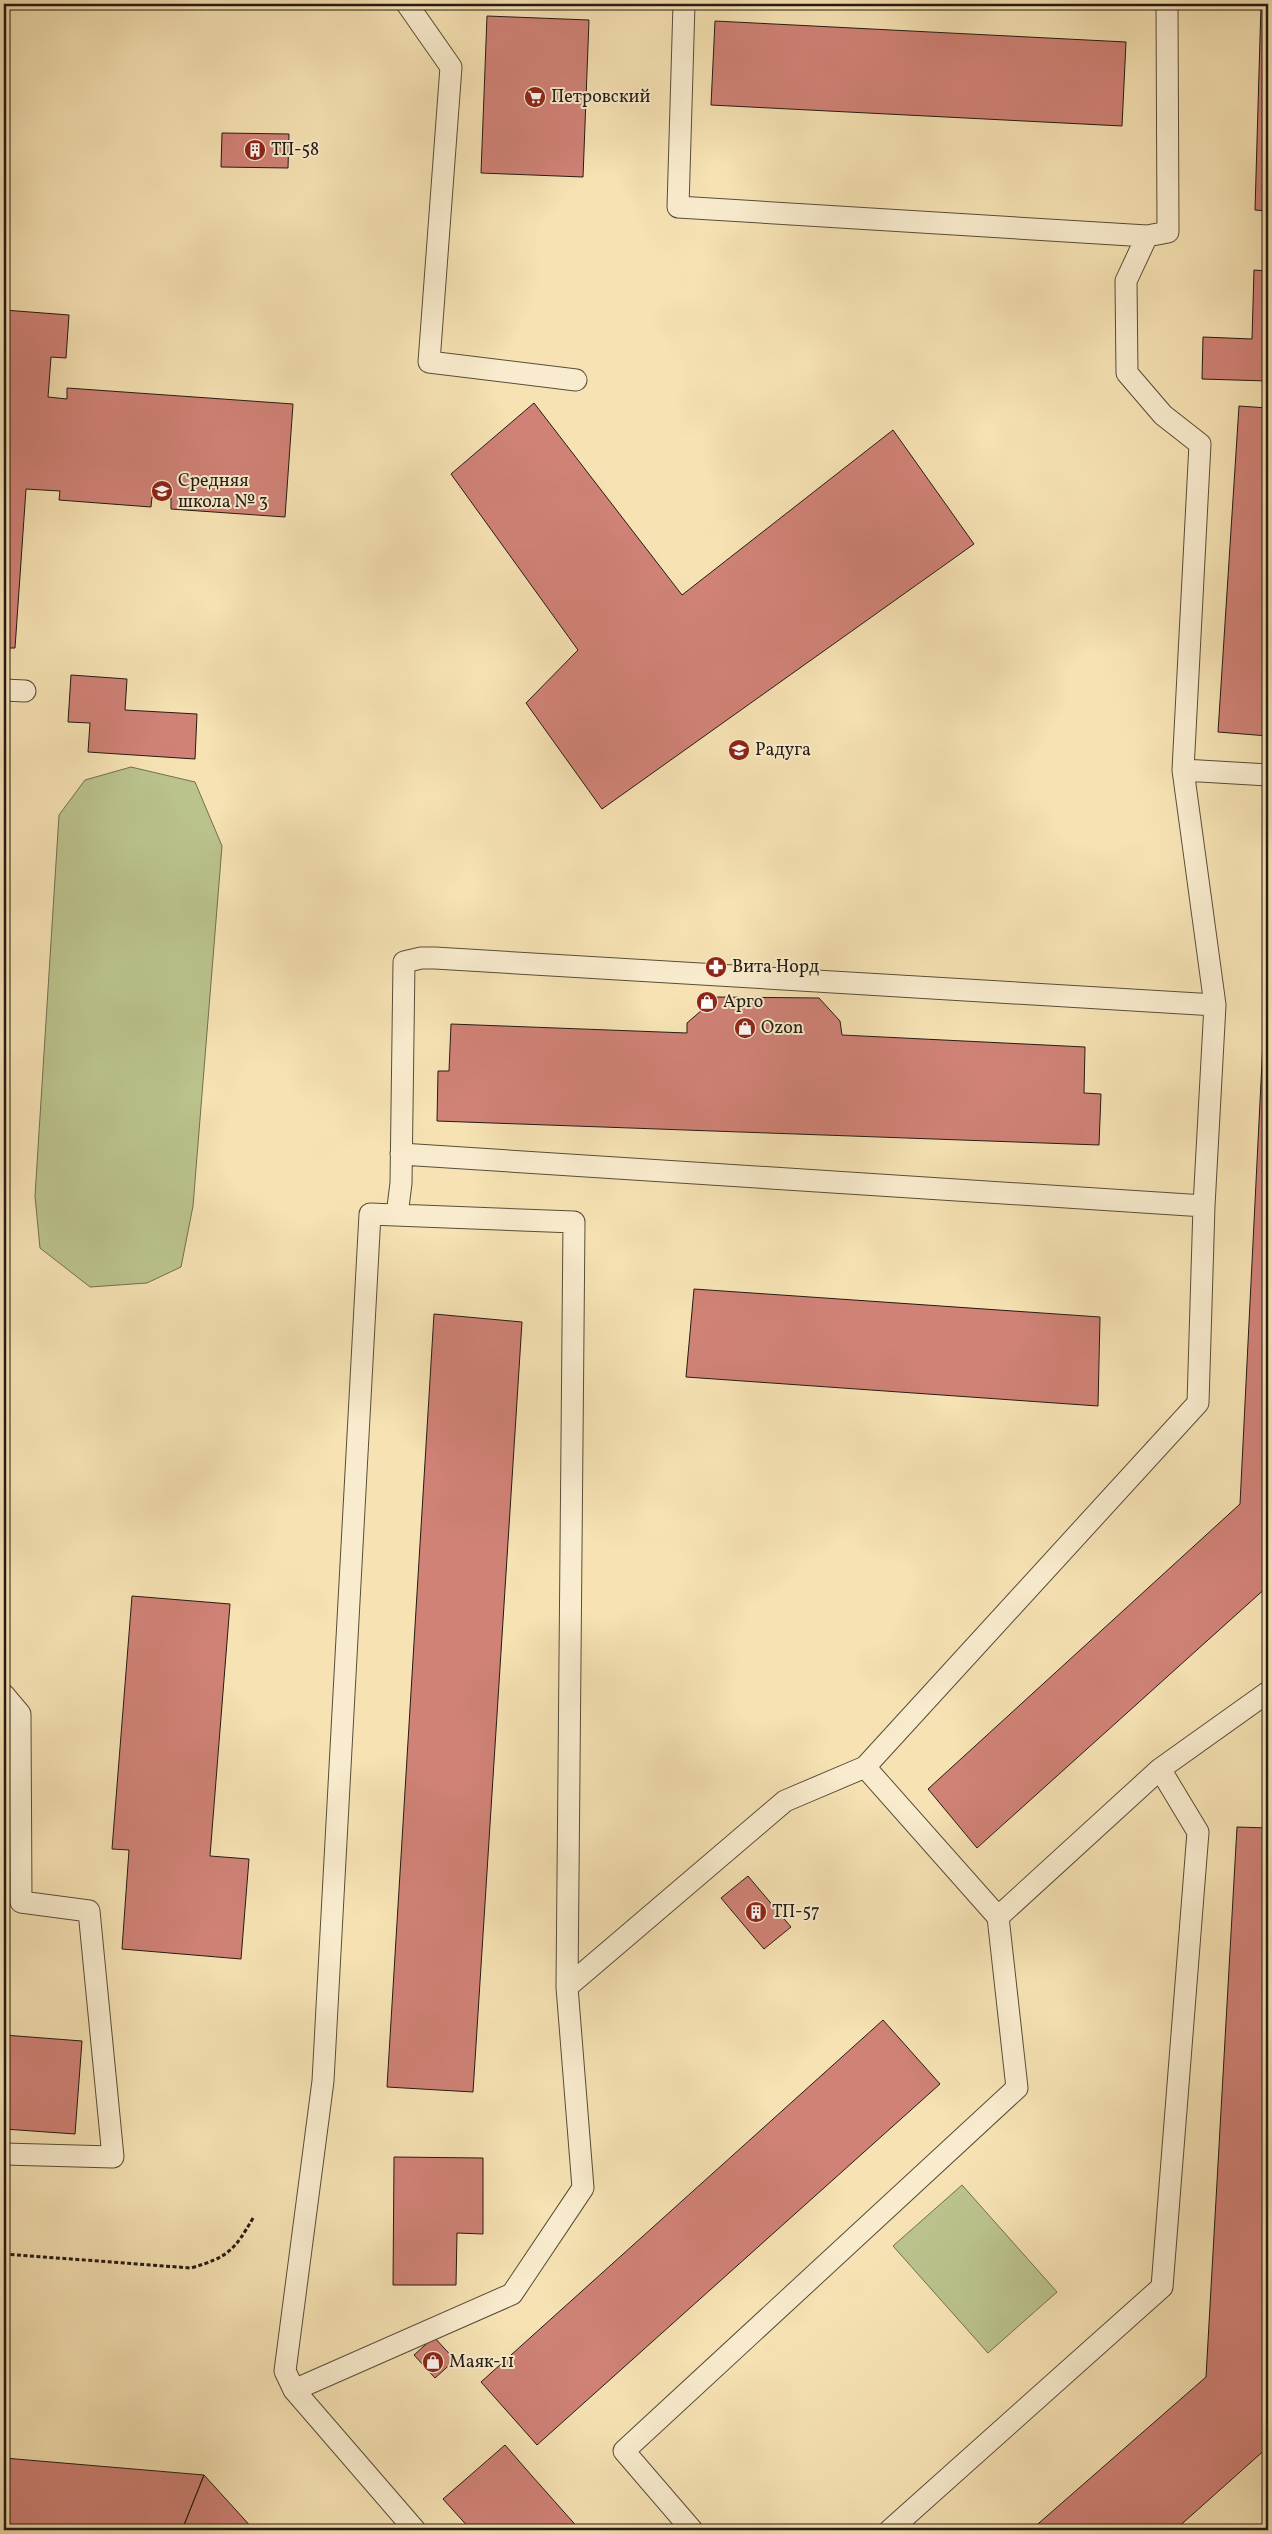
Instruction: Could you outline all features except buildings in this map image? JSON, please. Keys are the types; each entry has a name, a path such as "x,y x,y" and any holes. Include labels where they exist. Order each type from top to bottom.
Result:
{"lane":[{"path":"406,4 451,67 429,362 576,380"},
{"path":"684,4 678,207 1147,236 1168,232 1167,4"},
{"path":"567,1987 785,1801 865,1767 1198,1403 1204,1206 1215,1005 1183,770 1200,444 1163,415 1127,373 1126,281 1147,236"},
{"path":"4,690 25,691"},
{"path":"1183,770 1268,776"},
{"path":"397,1215 401,1154 404,962 421,958 1215,1005"},
{"path":"401,1154 1204,1206"},
{"path":"294,2390 512,2294 582,2188 567,1987 574,1222 370,1214 323,2081 286,2371 294,2390 415,2530"},
{"path":"998,1917 1160,1770 1268,1692"},
{"path":"4,1695 20,1714 21,1902 89,1911 113,2157 4,2154"},
{"path":"692,2530 624,2451 1017,2088 998,1917 865,1767"},
{"path":"890,2530 1162,2288 1198,1832 1160,1770"}],"path":[{"path":"4,2254 191,2268 220,2259 238,2244 253,2218"}],"green space":[{"path":"131,767 195,782 222,846 193,1206 181,1267 147,1283 90,1287 40,1248 35,1196 59,815 85,780"},
{"path":"962,2185 1057,2292 988,2353 893,2246"}],"place":[{"name":"Петровский","path":"535,97"},
{"name":"ТП-58","path":"255,150"},
{"name":"Средняя школа № 3","path":"162,491"},
{"name":"Радуга","path":"739,750"},
{"name":"Вита Норд","path":"716,967"},
{"name":"Арго","path":"707,1002"},
{"name":"Ozon","path":"745,1028"},
{"name":"ТП-57","path":"756,1912"},
{"name":"Маяк-11","path":"433,2362"}]}
